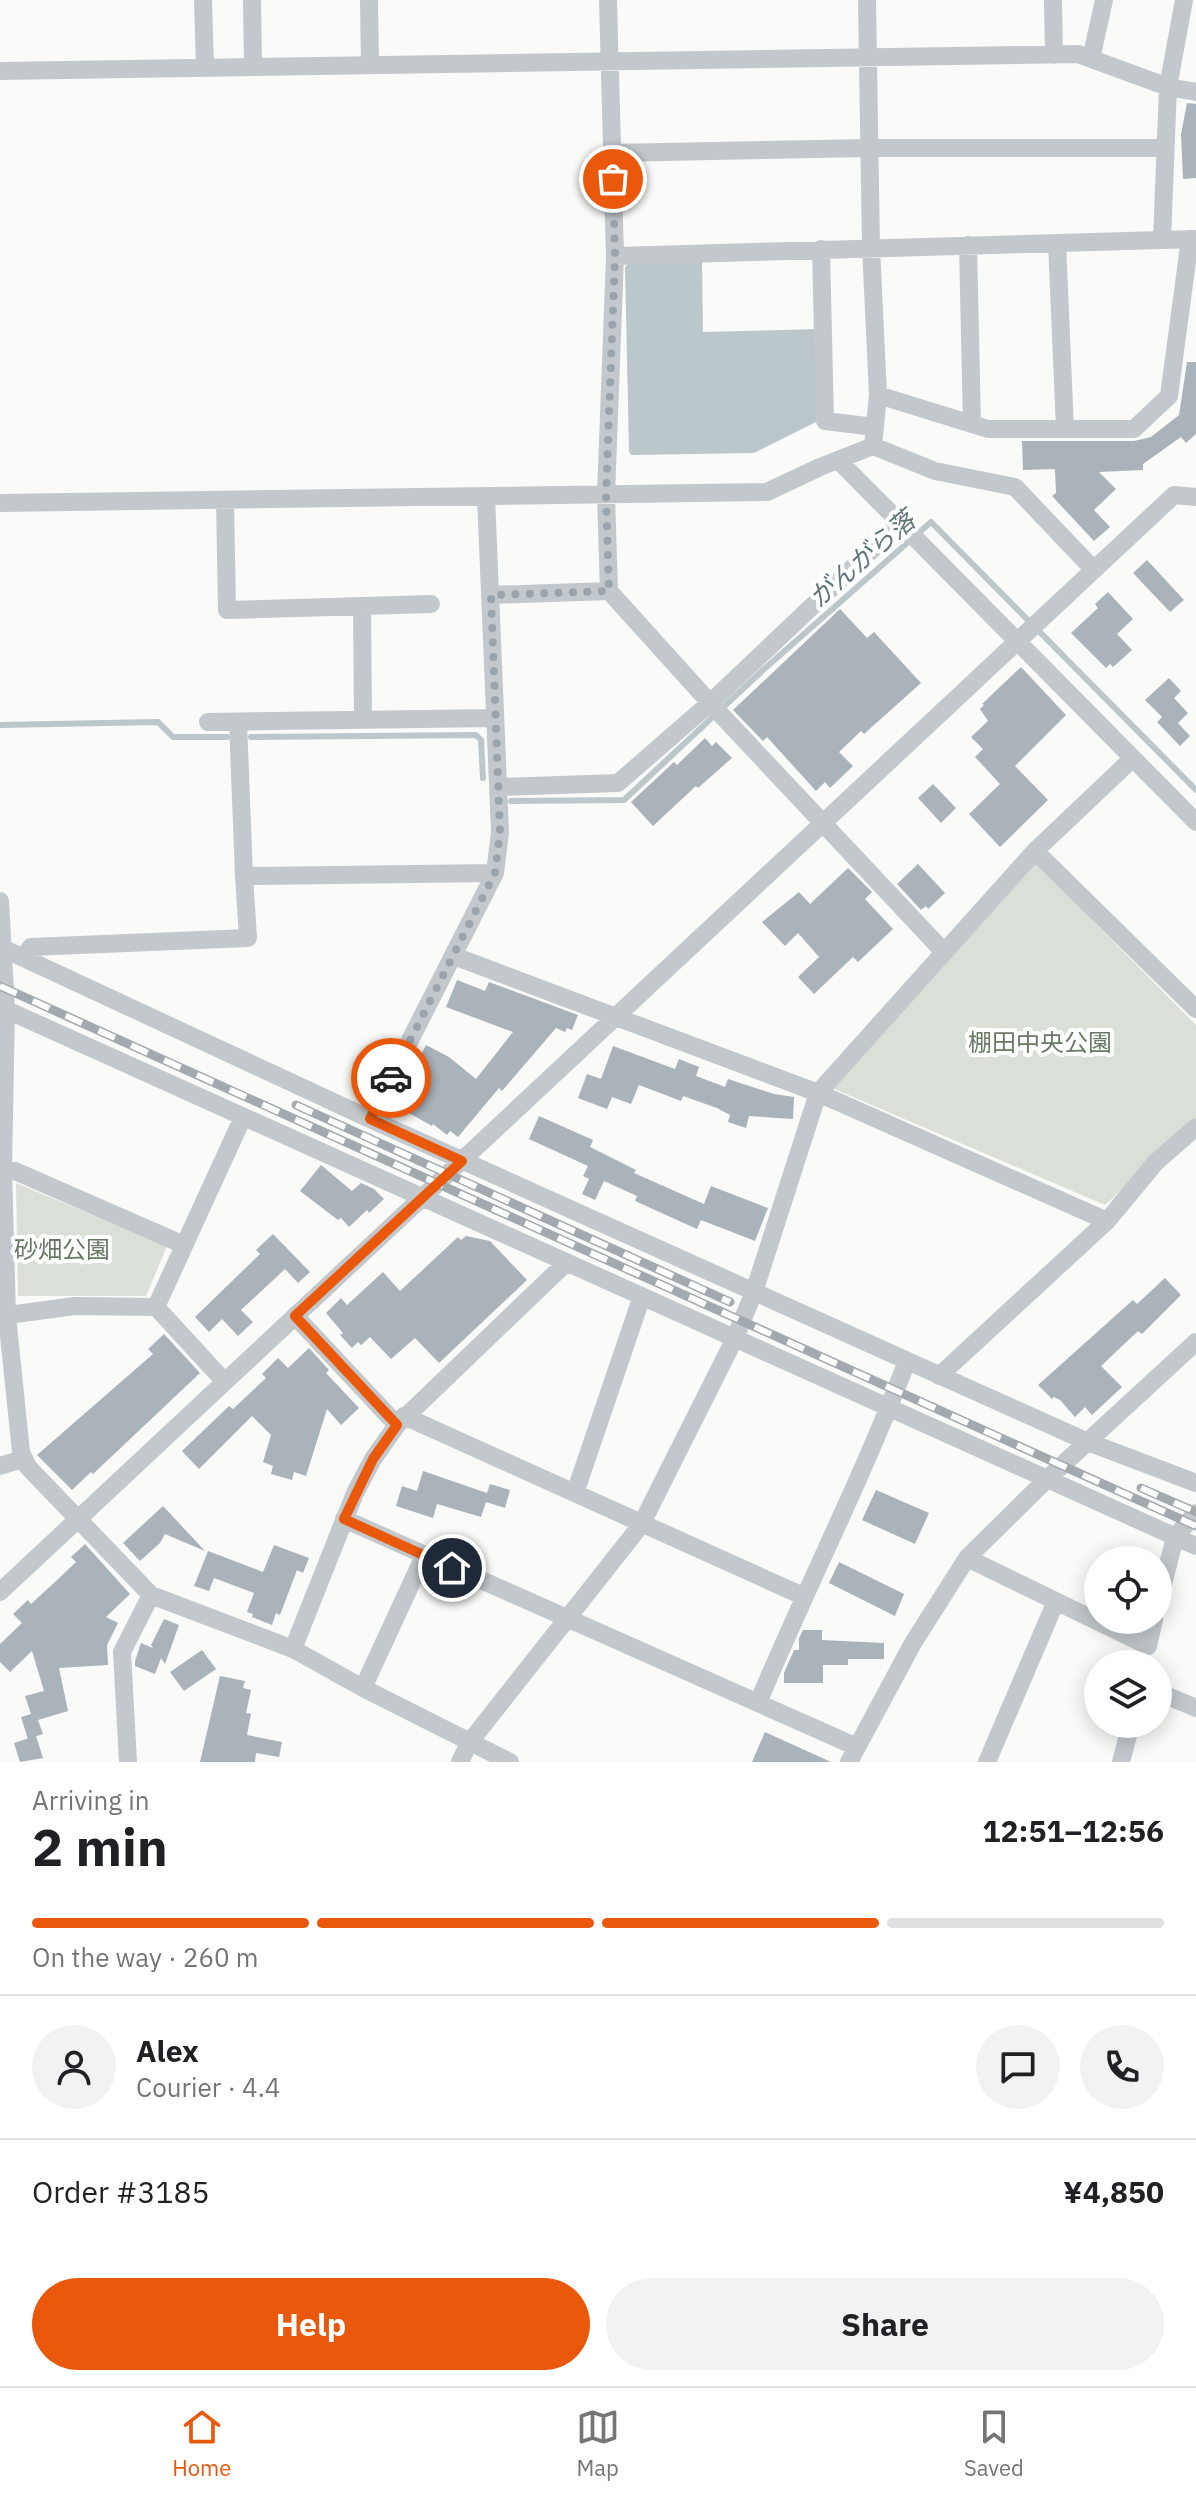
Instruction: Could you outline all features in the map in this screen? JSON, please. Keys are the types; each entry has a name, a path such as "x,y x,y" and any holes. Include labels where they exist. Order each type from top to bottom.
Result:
{"street":[{"path":"203,0 205,68"},
{"path":"252,0 253,67"},
{"path":"369,0 370,65"},
{"path":"608,0 615,256 606,495 609,591 710,704 944,952"},
{"path":"867,0 871,247 878,395 873,446"},
{"path":"1053,0 1054,55"},
{"path":"1091,59 1104,0"},
{"path":"1162,240 1168,87 1184,0"},
{"path":"0,71 1078,54 1168,87 1196,92"},
{"path":"612,153 870,148 1164,148"},
{"path":"615,256 1193,239 1169,396 1134,429 988,429 878,395"},
{"path":"1057,243 1065,429"},
{"path":"968,245 972,424"},
{"path":"821,249 825,421 875,427"},
{"path":"0,503 767,492 873,446 935,471 1015,487 1094,570"},
{"path":"839,461 900,523 1027,632 1132,759 1196,822"},
{"path":"0,1592 1174,495 1196,497"},
{"path":"370,1119 495,873 500,832 486,497"},
{"path":"225,500 227,610 431,604"},
{"path":"498,787 618,783 710,704 900,523"},
{"path":"491,595 609,591"},
{"path":"362,606 363,720"},
{"path":"208,722 495,718"},
{"path":"23,958 31,947 248,938 238,722"},
{"path":"460,1762 469,1743 641,1525 735,1338 754,1292 818,1093 1035,851 1132,759"},
{"path":"1035,851 1196,1009"},
{"path":"244,876 495,873"},
{"path":"0,901 3,1316 23,1459 151,1595 293,1649 510,1762"},
{"path":"0,948 939,1376 1088,1442 1196,1483"},
{"path":"454,956 818,1093 1107,1221"},
{"path":"3,1008 1196,1546"},
{"path":"156,1307 243,1117"},
{"path":"939,1376 1107,1221 1156,1162 1196,1127"},
{"path":"2,1169 15,1171 184,1245"},
{"path":"293,1649 344,1519 373,1459 400,1420 567,1262"},
{"path":"575,1493 642,1296"},
{"path":"3,1316 75,1306 156,1307 225,1382"},
{"path":"295,1316 400,1420 575,1493 803,1596"},
{"path":"344,1519 758,1703 853,1754 913,1643 967,1558 1047,1479 1196,1342"},
{"path":"758,1703 803,1596 890,1408 907,1361"},
{"path":"1,1466 23,1459"},
{"path":"1172,1549 1175,1537 1196,1513"},
{"path":"363,1688 424,1556"},
{"path":"967,1558 1056,1601 1138,1650"},
{"path":"128,1762 122,1652 151,1595"},
{"path":"987,1762 1056,1601"},
{"path":"1172,1698 1196,1708"},
{"path":"1121,1762 1127,1738"}],"green space":[{"name":"棚田中央公園","path":"1036,863 1196,1025 1196,1121 1105,1205 832,1088"},
{"name":"砂畑公園","path":"16,1183 167,1246 146,1296 18,1296"}],"shaded area":[{"path":"702,259 703,332 821,329 822,419 754,453 631,455 625,267 631,260"}],"building":[{"path":"1187,103 1196,104 1196,178 1183,179 1181,134"},
{"path":"1187,362 1196,362 1196,434 1186,443 1181,437 1143,464 1143,470 1099,472 1116,489 1094,510 1110,527 1094,541 1052,496 1056,493 1055,469 1023,470 1022,441 1134,441 1151,437 1179,415"},
{"path":"1147,560 1184,600 1170,612 1133,573"},
{"path":"1108,592 1133,619 1117,634 1132,650 1113,667 1110,664 1106,668 1071,633 1098,608 1095,604"},
{"path":"840,609 867,638 874,632 921,683 839,752 853,766 830,788 825,782 816,791 767,737 763,741 733,710"},
{"path":"1021,667 1066,715 1015,766 1048,800 1000,847 969,814 1000,784 975,757 983,749 971,737 988,721 980,709 982,704"},
{"path":"1169,678 1181,691 1174,698 1188,713 1178,723 1190,736 1180,746 1157,722 1162,717 1145,700"},
{"path":"705,738 712,746 716,742 732,758 653,826 631,802"},
{"path":"933,784 956,808 941,823 918,798"},
{"path":"918,864 945,893 928,909 926,906 921,910 897,884"},
{"path":"848,868 872,892 865,899 893,929 858,962 853,957 814,994 798,977 819,957 798,933 785,946 762,922 799,892 810,904"},
{"path":"457,980 485,991 489,982 578,1015 572,1030 567,1028 565,1032 556,1028 458,1137 450,1131 447,1135 433,1124 395,1105 426,1045 449,1057 476,1079 513,1032 446,1007"},
{"path":"613,1046 675,1069 679,1059 699,1067 696,1076 725,1087 728,1079 794,1097 793,1119 749,1116 746,1128 728,1122 730,1115 717,1108 683,1096 681,1101 639,1085 631,1104 612,1097 607,1109 578,1098 587,1074 601,1079"},
{"path":"539,1116 593,1140 590,1147 636,1170 634,1173 704,1204 711,1186 768,1208 755,1241 701,1220 697,1229 635,1201 637,1196 604,1181 595,1200 582,1194 589,1179 583,1176 588,1166 529,1139"},
{"path":"321,1165 352,1191 361,1183 374,1189 384,1199 349,1227 341,1218 338,1220 300,1191"},
{"path":"273,1234 310,1272 298,1283 285,1269 241,1310 253,1322 238,1336 222,1319 209,1332 195,1317 260,1254 256,1250"},
{"path":"466,1236 490,1241 527,1280 439,1363 415,1338 391,1359 370,1337 352,1348 340,1335 343,1333 326,1313 341,1298 347,1305 383,1272 400,1291 458,1237 461,1240"},
{"path":"1165,1278 1181,1295 1142,1334 1138,1331 1101,1366 1122,1387 1092,1415 1085,1407 1075,1417 1060,1400 1052,1399 1038,1385 1133,1300 1137,1304"},
{"path":"164,1334 200,1373 72,1490 37,1455 153,1354 148,1349"},
{"path":"309,1348 329,1370 326,1373 359,1408 341,1425 327,1409 306,1476 294,1472 292,1480 271,1474 273,1466 263,1462 271,1435 252,1416 199,1469 182,1451 229,1406 233,1409 266,1378 262,1374 278,1358 288,1368"},
{"path":"423,1471 487,1493 490,1484 510,1490 505,1508 486,1502 481,1517 437,1504 433,1518 396,1506 402,1486 417,1491"},
{"path":"876,1490 929,1513 915,1544 862,1520"},
{"path":"163,1506 205,1551 165,1534 160,1543 140,1561 123,1543"},
{"path":"85,1544 130,1594 106,1617 118,1623 107,1645 108,1665 59,1668 68,1711 38,1720 43,1734 28,1739 21,1717 31,1714 25,1696 44,1691 32,1651 10,1672 0,1662 0,1644 22,1623 13,1614 28,1600 31,1604 76,1562 71,1557"},
{"path":"274,1545 309,1558 303,1573 297,1570 280,1615 276,1613 272,1625 247,1612 254,1593 214,1578 209,1591 194,1586 208,1551 263,1572"},
{"path":"839,1562 904,1594 895,1616 829,1583"},
{"path":"164,1619 179,1625 165,1664 161,1658 155,1674 135,1666 135,1661 141,1643 153,1648 151,1645"},
{"path":"803,1630 822,1630 822,1640 884,1643 884,1659 848,1659 848,1665 823,1665 823,1683 784,1683 784,1673 794,1650 799,1650"},
{"path":"202,1650 216,1669 184,1691 170,1672"},
{"path":"220,1676 245,1681 243,1688 251,1690 246,1713 251,1714 247,1735 282,1742 279,1757 256,1753 255,1762 200,1762"},
{"path":"765,1732 831,1762 752,1762"},
{"path":"36,1736 43,1758 20,1762 14,1743"}],"waterway":[{"name":"がんがら落","path":"511,801 624,800 763,670 931,522 1196,790"},
{"name":"がんがら落","path":"0,725 158,722 173,737 227,737"},
{"name":"がんがら落","path":"251,737 476,735 481,740 483,778"}],"railway":[{"path":"0,986 1196,1526"},
{"path":"296,1105 730,1302"},
{"path":"1141,1488 1196,1512"}],"way so far":[{"path":"391,1078 495,873 500,832 491,595 609,591 606,495 615,256 613,179"}],"route":[{"path":"391,1078 370,1119 462,1161 295,1316 397,1425 373,1459 344,1519 452,1568"}]}
